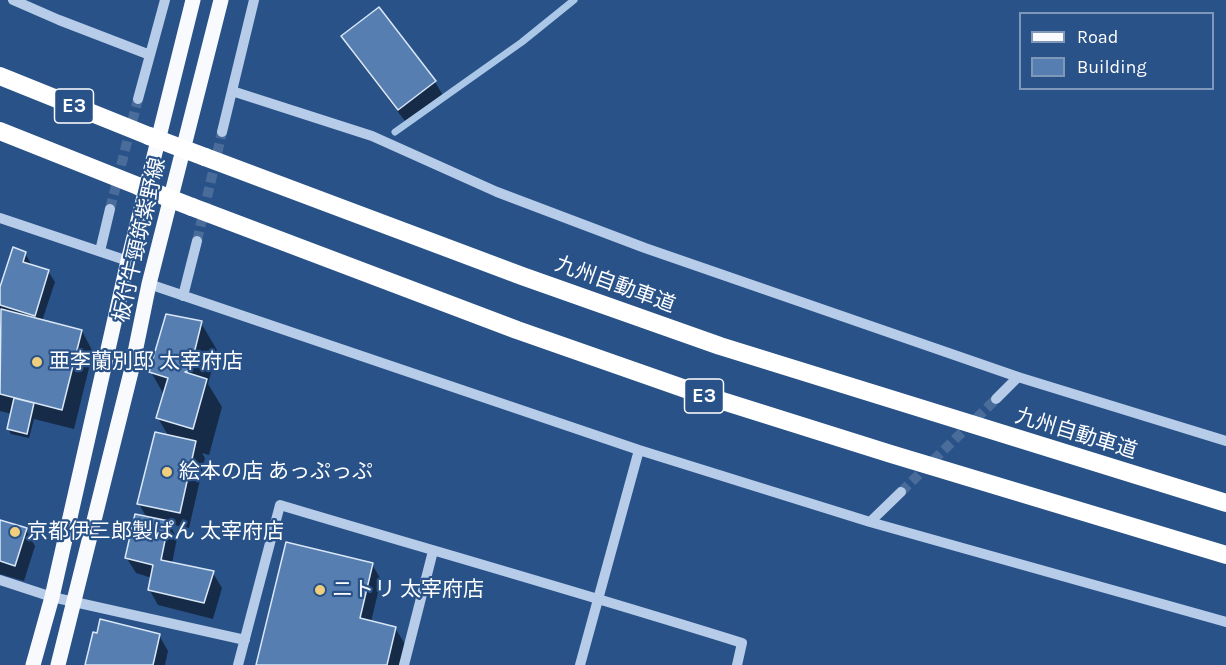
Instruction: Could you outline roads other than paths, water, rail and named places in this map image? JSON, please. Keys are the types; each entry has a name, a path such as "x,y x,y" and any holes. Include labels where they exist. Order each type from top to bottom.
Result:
{"highway":[{"name":"九州自動車道","path":"0,76 149,136 522,276 720,346 1226,503"},
{"name":"E3","path":"0,131 192,207 517,330 697,393 1226,555"}],"main road":[{"name":"板付牛頸筑紫野線","path":"33,665 52,597 128,261 193,0"},
{"name":"板付牛頸筑紫野線","path":"58,665 131,372 149,284 221,0"}],"street":[{"path":"13,0 150,55"},
{"path":"138,99 165,0"},
{"path":"222,132 254,0"},
{"path":"232,91 372,136 496,192 645,248 1018,377 1226,441"},
{"path":"100,251 111,209"},
{"path":"0,218 128,261"},
{"path":"183,296 197,241"},
{"path":"149,284 639,450 870,522 1226,622"},
{"path":"996,399 1018,377"},
{"path":"580,665 639,450"},
{"path":"870,522 901,492"},
{"path":"238,665 280,505 742,643 737,665"},
{"path":"404,665 433,551"},
{"path":"0,580 52,597 244,640"}],"waterway":[{"path":"395,132 522,42 574,0"}],"tunnel":[{"path":"110,209 138,99"},
{"path":"197,241 222,132"},
{"path":"901,492 996,399"}],"place":[{"name":"亜李蘭別邸 太宰府店","path":"37,362"},
{"name":"絵本の店 あっぷっぷ","path":"167,472"},
{"name":"京都伊三郎製ぱん 太宰府店","path":"15,532"},
{"name":"ニトリ 太宰府店","path":"320,590"}]}
